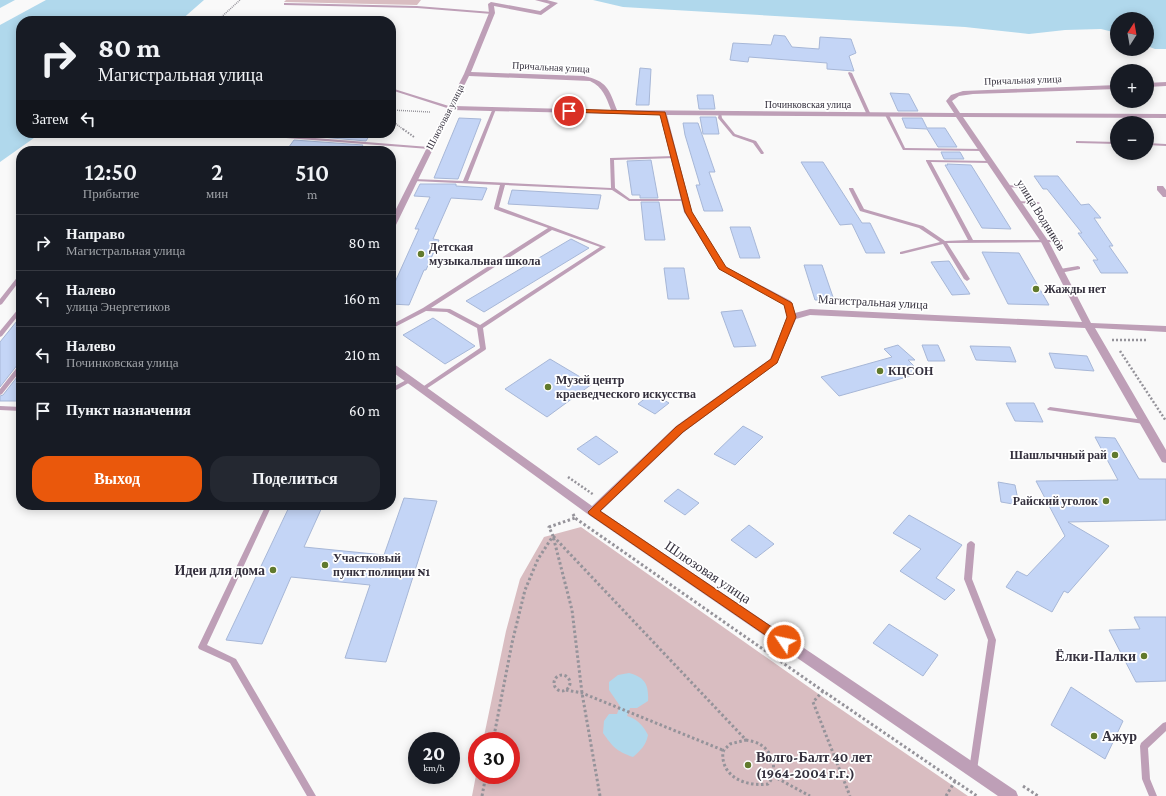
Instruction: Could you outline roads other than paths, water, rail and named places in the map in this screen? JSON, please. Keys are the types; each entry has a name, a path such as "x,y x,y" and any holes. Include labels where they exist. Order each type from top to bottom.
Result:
{"street":[{"path":"491,4 498,0"},
{"path":"491,4 541,13 555,3 538,0"},
{"name":"Шлюзовая улица","path":"396,218 429,148 450,111 467,74 492,13 491,4"},
{"name":"Причальная улица","path":"467,74 584,78 595,80 601,82 605,88 615,112"},
{"path":"1154,85 1166,84"},
{"name":"Причальная улица","path":"959,115 949,101 952,97 960,93 1110,86"},
{"name":"Починковская улица","path":"450,111 494,109 720,114 1166,116"},
{"path":"593,512 680,429 774,361 792,317 788,303 723,269 688,212 663,113"},
{"name":"улица Водников","path":"959,115 1045,242 1088,325 1166,459"},
{"path":"1160,188 1166,195"},
{"name":"Магистральная улица","path":"792,317 810,312 1166,329"},
{"name":"Шлюзовая улица","path":"396,370 593,512 1011,796"}],"lane":[{"path":"400,3 409,6"},
{"path":"285,4 409,6 492,13"},
{"path":"850,73 868,115"},
{"path":"396,91 450,111"},
{"path":"466,182 494,109"},
{"path":"720,114 720,118 734,135 755,142 762,153"},
{"path":"887,115 904,149 983,150"},
{"path":"300,138 429,148"},
{"path":"1077,142 1110,144"},
{"path":"1154,144 1166,145"},
{"path":"613,189 612,158 674,157"},
{"path":"971,242 928,161 991,162"},
{"path":"414,180 613,189 629,200 685,200"},
{"path":"480,327 604,247 496,208 504,184"},
{"path":"1007,186 1024,187"},
{"path":"851,189 862,210 921,227 944,242 967,279"},
{"path":"1018,202 1038,203"},
{"path":"396,324 425,309 552,228"},
{"path":"902,253 944,242 1061,241"},
{"path":"1060,271 1078,268"},
{"path":"0,303 16,282"},
{"path":"425,309 448,310 480,327"},
{"path":"0,335 16,315"},
{"path":"423,389 483,349 480,327"},
{"path":"0,393 16,372"},
{"path":"396,388 410,380"},
{"path":"0,408 16,409"},
{"path":"1050,409 1144,422"},
{"path":"267,510 202,647 233,662 312,796"},
{"path":"971,544 968,579 992,640 973,770"},
{"path":"1152,796 1146,779 1144,746 1166,726"}],"water":[{"path":"0,0 204,0 186,16 16,16 16,138 34,138 23,146 16,146 16,151 0,162"},
{"path":"593,0 1166,0 1166,49 1154,49 1154,12 1110,12 1110,31 1101,29 1065,30 1029,34 965,27 623,7"},
{"path":"629,673 642,679 648,690 648,701 637,708 630,708 627,716 639,723 648,735 643,747 633,757 615,748 603,733 604,721 609,714 617,714 620,706 609,690 609,682 618,675"}],"place":[{"name":"Детская музыкальная школа","path":"421,254"},
{"name":"Жажды нет","path":"1036,289"},
{"name":"КЦСОН","path":"880,371"},
{"name":"Музей центр краеведческого искусства","path":"548,387"},
{"name":"Шашлычный рай","path":"1115,455"},
{"name":"Райский уголок","path":"1106,501"},
{"name":"Участковый пункт полиции N1","path":"325,565"},
{"name":"Идеи для дома","path":"273,570"},
{"name":"Ёлки-Палки","path":"1144,656"},
{"name":"Ажур","path":"1094,736"},
{"name":"Волго-Балт 40 лет (1964-2004 г.г.)","path":"748,765"}]}
